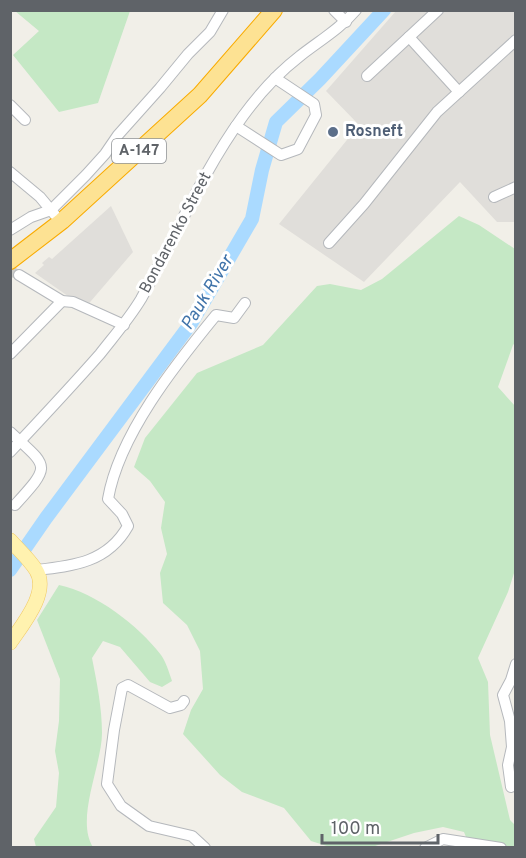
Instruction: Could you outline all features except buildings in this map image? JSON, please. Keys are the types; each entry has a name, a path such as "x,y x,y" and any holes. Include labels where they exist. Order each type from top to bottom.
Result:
{"highway":[{"name":"А-147","path":"15,268 56,215 200,94 274,11"}],"main road":[{"path":"10,540 36,570 41,582 34,609 10,643"}],"street":[{"path":"10,230 31,217 56,215 118,135 210,32 223,10"},
{"path":"334,10 346,22"},
{"name":"Bondarenko Street","path":"10,452 74,384 123,325 141,299 236,126 276,78 300,56 346,22 356,10"},
{"path":"368,76 438,10"},
{"path":"409,37 459,92"},
{"path":"329,243 364,204 437,112 516,40"},
{"path":"507,48 516,57"},
{"path":"236,126 281,155 298,149 316,115 314,104 276,78"},
{"path":"10,105 25,120"},
{"path":"10,172 40,197 56,215"},
{"path":"494,197 516,187"},
{"path":"15,268 62,300 73,302 123,325"},
{"path":"10,354 62,300"},
{"path":"36,570 87,561 108,551 120,541 128,526 122,514 108,499 110,485 123,451 155,398 192,344 216,315 234,318 245,303"},
{"path":"10,432 40,460 42,467 38,480 15,505"},
{"path":"511,787 508,765 512,747 510,721 503,695 516,664"},
{"path":"184,701 181,705 170,708 128,685 122,688 107,784 121,806 149,825 192,836 205,848"},
{"path":"425,848 443,839 501,848"}],"shaded area":[{"path":"396,11 515,11 515,222 497,222 460,182 364,282 279,224 359,125 326,91"},
{"path":"111,206 133,252 85,308 35,273 44,265 42,263 49,257 52,259"}],"green space":[{"path":"15,11 130,11 98,103 59,112 13,55 39,31"},
{"path":"459,216 479,225 515,249 515,343 498,387 515,406 515,570 508,592 478,658 488,682 490,735 510,820 515,825 515,847 470,847 464,832 443,827 414,833 372,847 330,847 311,841 284,808 242,792 220,775 183,734 191,710 203,689 200,651 187,625 163,603 160,573 167,554 161,528 165,502 150,481 134,467 145,438 197,373 263,345 317,286 330,284 361,290 382,279"},
{"path":"59,585 87,595 101,603 141,633 161,655 172,681 162,687 150,682 120,647 103,641 92,658 102,733 88,807 88,835 93,847 36,847 34,839 56,807 59,773 55,751 59,721 60,679 37,620"}],"waterway":[{"name":"Pauk River","path":"10,570 192,322 252,219 262,170 276,122 320,79 384,10"}],"tunnel":[{"path":"10,271 19,275"}],"place":[{"name":"Rosneft","path":"333,132"}]}
